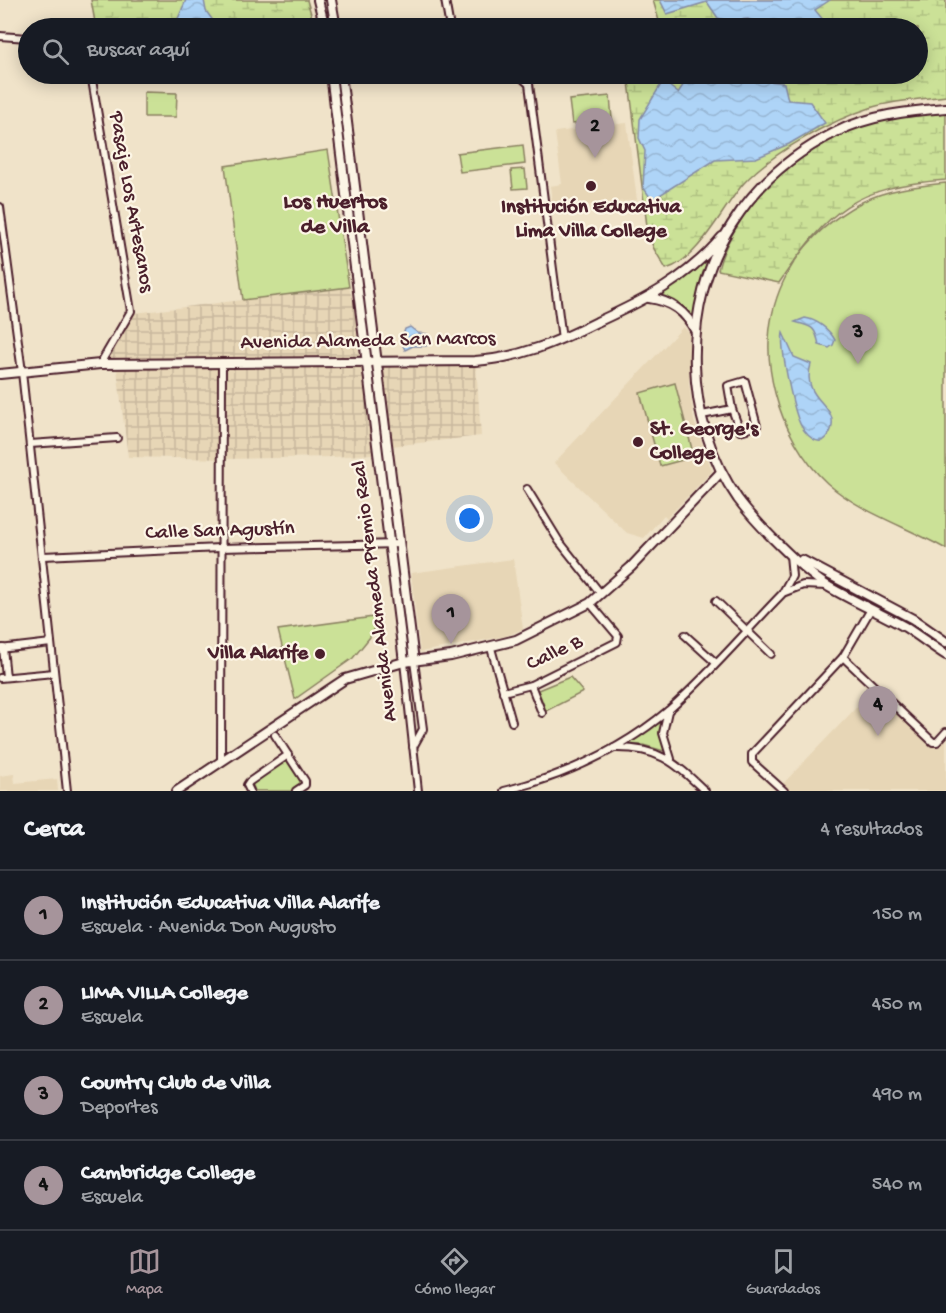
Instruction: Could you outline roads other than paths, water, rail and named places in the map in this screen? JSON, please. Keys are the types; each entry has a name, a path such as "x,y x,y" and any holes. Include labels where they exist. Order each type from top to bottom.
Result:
{"street":[{"path":"318,0 322,18"},
{"path":"331,0 334,18"},
{"path":"445,0 448,18"},
{"path":"0,36 18,37"},
{"name":"Pasaje Los Artesanos","path":"93,84 131,311 100,364"},
{"name":"Avenida Alameda Premio Real","path":"332,84 365,360 378,453 395,544"},
{"name":"Avenida Alameda Premio Real","path":"342,84 384,422 400,592 404,663 418,791"},
{"path":"529,84 562,339"},
{"name":"Avenida Alameda San Marcos","path":"0,375 100,364 493,360 532,351 649,298 697,265 773,174 813,145 838,131 868,120 897,113 946,108"},
{"path":"0,207 22,372 67,791"},
{"path":"732,224 704,292 696,333 694,363 702,415 721,472 754,519 828,586 946,655"},
{"path":"649,298 676,307 688,318 696,333"},
{"path":"221,761 222,362"},
{"path":"745,381 757,426 740,431 732,409 728,386 745,381"},
{"path":"702,415 732,409"},
{"path":"374,423 384,422"},
{"path":"30,444 117,438"},
{"path":"378,453 387,451"},
{"path":"177,791 345,679 404,663 491,648 551,625 590,603 631,567 721,472"},
{"path":"526,489 559,542 601,594"},
{"name":"Calle San Agustín","path":"43,556 220,548 395,544"},
{"path":"504,791 555,776 614,748 668,711 782,594 792,576 790,553"},
{"path":"790,553 913,619 945,640 936,649"},
{"path":"782,594 803,585 828,586"},
{"name":"Avenida Alameda Premio Real","path":"400,592 414,661 423,729 413,747"},
{"path":"716,602 771,654"},
{"name":"Calle B","path":"503,692 531,685 574,665 618,639 590,603"},
{"path":"783,791 752,762 752,754 843,657 870,609"},
{"path":"685,635 716,663"},
{"path":"51,643 2,648 3,677 54,673"},
{"path":"491,648 512,722"},
{"path":"843,657 933,742 937,742 946,732"},
{"path":"531,685 542,712"},
{"path":"668,711 663,734 671,760"},
{"path":"274,735 306,783 296,791"},
{"path":"614,748 643,749 671,760 705,791"},
{"path":"250,791 249,782 288,755"}],"water":[{"path":"186,0 204,0 206,11 211,18 178,18"},
{"path":"660,0 830,0 815,10 822,18 718,18 707,2 667,14"},
{"path":"661,84 667,84 678,93 684,84 784,84 788,100 810,102 825,123 789,144 756,158 715,160 652,200 643,187 645,151 639,138 640,119"},
{"path":"805,318 826,329 835,340 833,345 829,348 819,345 812,328 795,322"},
{"path":"410,327 418,333 427,334 426,346 413,346 405,350 401,341 405,329"},
{"path":"783,333 794,357 811,364 809,376 811,386 830,414 831,430 823,441 813,439 800,425 785,363"}],"place":[{"name":"LIMA VILLA College","path":"595,158"},
{"name":"Institución Educativa Lima Villa College","path":"591,186"},
{"name":"Country Club de Villa","path":"858,364"},
{"name":"St. George's College","path":"638,442"},
{"name":"Institución Educativa Villa Alarife","path":"451,644"},
{"name":"Villa Alarife","path":"320,654"},
{"name":"Cambridge College","path":"878,736"}],"district":[{"name":"Los Huertos de Villa","path":"335,216"}]}
